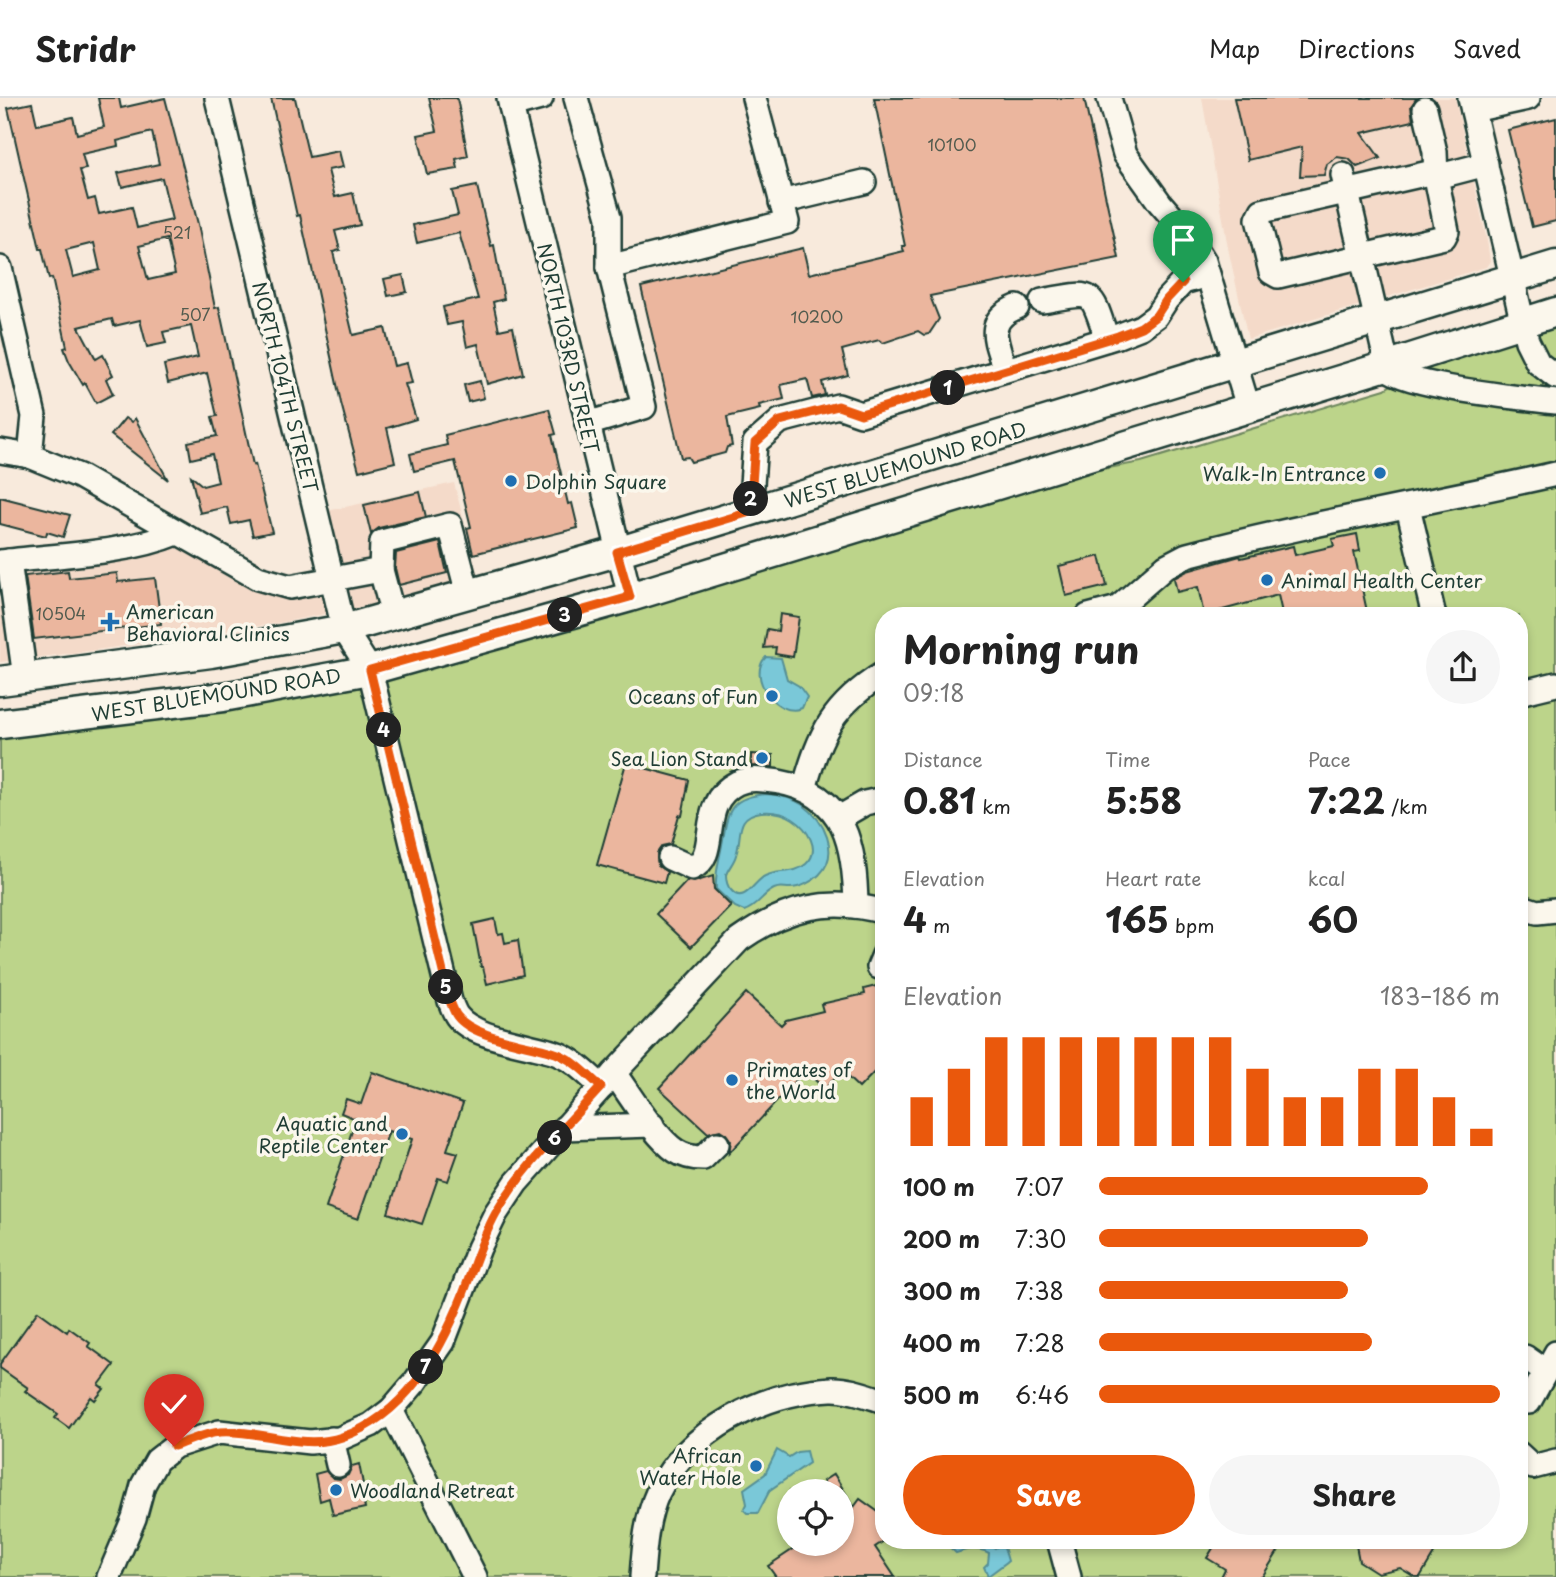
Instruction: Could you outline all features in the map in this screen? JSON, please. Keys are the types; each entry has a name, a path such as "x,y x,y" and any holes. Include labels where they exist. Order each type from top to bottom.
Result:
{"main road":[{"name":"WEST BLUEMOUND ROAD","path":"12,679 211,653 344,629 617,552 1556,265"},
{"name":"WEST BLUEMOUND ROAD","path":"0,724 223,696 370,670 630,597 1556,312"}],"street":[{"name":"NORTH 104TH STREET","path":"217,98 344,629 370,670 450,1001 457,1017 473,1028 500,1039 557,1054 608,1080 676,1151 690,1157 703,1158 717,1144"},
{"path":"510,102 541,98"},
{"path":"576,98 609,217 609,267 644,407 587,424"},
{"path":"609,267 787,222 754,98"},
{"path":"1109,98 1125,154 1160,203 1187,234 1204,261 1248,407"},
{"path":"1528,98 1471,104 1522,322 1535,359 1556,377"},
{"name":"NORTH 103RD STREET","path":"510,102 630,597"},
{"path":"1425,109 1436,152 1436,177 1447,231 1444,237 1278,276 1271,272 1258,219 1262,211 1345,183 1429,173 1436,177 1486,164"},
{"path":"781,202 864,182"},
{"path":"1345,183 1386,366 1396,375 1426,383 1556,402"},
{"path":"0,268 34,416 30,456"},
{"path":"750,512 755,443 780,421 838,406 861,414 1107,339 1141,327 1156,316 1183,282 1209,275"},
{"path":"1042,301 1082,294 1090,297 1096,306 1107,339"},
{"path":"1005,370 994,333 996,322 1004,312 1017,307"},
{"path":"0,451 30,456 79,476 258,578 290,587 381,569"},
{"path":"1119,607 1166,566 1187,555 1376,511 1408,507 1556,474"},
{"path":"1408,507 1432,607"},
{"path":"393,615 381,569 382,542 450,525 468,594"},
{"path":"12,679 4,561 124,547 159,540 177,533"},
{"path":"804,789 819,740 832,718 848,698 875,679"},
{"path":"1528,690 1556,684"},
{"path":"670,858 692,868 705,859 711,817 717,800 735,784 747,779 763,780 804,789 824,801 839,818 856,873 856,906"},
{"path":"839,818 865,803 875,801"},
{"path":"109,1577 134,1518 143,1485 157,1460 174,1446 219,1432 310,1442 339,1438 371,1425 391,1410 443,1342 479,1248 496,1213 516,1184 564,1128 738,940 763,923 785,913 812,907 843,904 875,910"},
{"path":"1528,909 1540,912 1556,910"},
{"path":"564,1128 652,1125"},
{"path":"1528,1358 1551,1362 1528,1402"},
{"path":"642,1577 646,1537 657,1495 677,1464 698,1440 743,1412 778,1399 834,1388 875,1399"},
{"path":"391,1410 475,1577"},
{"path":"332,1439 338,1465"},
{"path":"1528,1462 1533,1467 1556,1461"},
{"path":"1061,1549 1069,1577"}],"shaded area":[{"path":"1202,98 1455,98 1490,261 1486,267 1248,339 1228,248"},
{"path":"454,483 478,576 375,604 279,623 0,662 0,569 181,547 227,577 252,589 306,594 345,587 327,511"}],"green space":[{"path":"1556,325 1556,1577 0,1577 0,739 270,702 427,669 603,620 1076,474 1141,462 1385,389 1415,369"}],"water":[{"path":"766,657 781,658 787,679 799,686 807,697 802,708 792,710 783,707 767,694 760,675 761,665"},
{"path":"776,795 790,799 811,811 827,837 829,857 813,880 798,887 774,889 744,911 735,907 716,889 716,877 728,816 737,803 754,796","holes":["778,813 793,819 811,840 813,852 811,858 801,867 765,876 745,894 736,894 729,887 726,875 736,855 743,822 752,814"]},
{"path":"777,1450 789,1457 806,1451 809,1463 786,1479 777,1479 777,1485 770,1490 758,1513 747,1513 744,1510 747,1504 744,1489 765,1474"},
{"path":"952,1549 973,1549 965,1550 956,1553"},
{"path":"973,1549 1005,1549 1008,1561 988,1576 984,1567 988,1563 989,1553"}],"building":[{"path":"98,98 119,98 121,108 165,98 198,224 215,308 219,307 253,465 255,464 272,532 253,536 249,520 231,524 227,507 200,513 191,476 203,486 218,482 212,454 191,459 188,442 217,436 212,417 217,416 207,373 168,383 164,365 198,357 191,326 163,332 166,343 147,347 140,320 114,326 112,319 79,327 96,359 103,355 113,375 106,379 113,394 96,403 69,361 64,348 67,347 52,278 49,279 40,249 8,108 32,103 37,125 73,117 77,134 104,127","holes":["152,132 159,164 118,173 122,187 162,178 172,220 137,228 132,207 99,214 95,198 88,200 80,170 86,169 82,154 118,146 117,141","167,239 175,274 148,280 139,246","94,243 100,270 73,277 66,250"]},
{"path":"271,98 295,98 309,157 339,151 343,167 328,170 335,197 353,193 360,225 335,231 340,250 333,252 353,335 385,328 394,366 407,363 412,383 405,384 416,419 387,428 395,462 359,471"},
{"path":"429,98 457,98 468,156 456,159 458,169 427,174 418,135 437,131"},
{"path":"874,98 1084,98 1119,258 930,296 939,319 929,334 924,335 918,331 883,343 879,340 842,350 848,375 822,382 825,395 812,398 807,379 781,385 784,399 759,405 760,409 727,417 732,446 727,447 725,453 691,462 688,457 681,458 641,287 803,248 809,274 904,251"},
{"path":"1234,98 1417,98 1411,106 1413,121 1362,133 1380,158 1357,167 1349,159 1337,157 1327,164 1324,175 1300,176 1302,147 1248,160"},
{"path":"1556,118 1556,221 1532,227 1508,130"},
{"path":"477,186 491,246 494,245 504,299 493,302 499,330 513,327 523,374 487,384 478,344 467,347 462,322 447,325 443,307 478,299 459,233 417,243 413,225 458,215 452,191"},
{"path":"403,275 407,292 388,296 384,279"},
{"path":"480,381 484,398 468,402 464,385"},
{"name":"Dolphin Square","path":"549,409 556,434 552,435 568,504 572,503 578,528 473,554 467,528 471,527 455,461 414,471 410,454 447,445 445,435"},
{"path":"125,418 132,422 135,418 168,480 111,435"},
{"path":"420,492 426,517 379,528 371,534 364,505"},
{"path":"0,497 70,515 63,537 47,532 46,536 0,524"},
{"name":"Animal Health Center","path":"1357,534 1360,551 1354,552 1366,607 1281,607 1278,595 1234,607 1202,607 1198,587 1177,592 1174,578 1187,571 1240,556 1241,558 1293,546 1295,555 1334,546 1332,539"},
{"path":"440,542 447,573 399,585 395,568 396,553"},
{"path":"1100,556 1107,586 1066,596 1059,566"},
{"path":"68,571 69,578 117,573 118,582 155,578 161,624 34,639 25,576"},
{"path":"780,614 799,617 793,657 775,654 776,647 764,648 767,629 778,631"},
{"name":"Sea Lion Stand","path":"751,754 773,755 773,767 751,766"},
{"path":"626,763 689,780 682,816 679,815 671,844 662,846 657,853 658,866 667,872 664,883 597,865"},
{"path":"713,876 714,889 731,906 691,947 656,914 687,881 694,882"},
{"path":"495,919 498,934 503,933 505,943 518,940 523,975 487,984 473,924"},
{"name":"Primates of the World","path":"875,986 875,1071 859,1088 841,1071 825,1089 805,1071 729,1153 731,1141 726,1134 720,1130 708,1133 659,1088 746,993 781,1025 786,1020 823,1011 821,1004 865,994 864,989"},
{"name":"Aquatic and Reptile Center","path":"372,1072 463,1103 447,1150 458,1153 448,1181 438,1178 422,1224 388,1213 412,1139 389,1131 358,1219 326,1208 356,1119 341,1113 346,1099 361,1104"},
{"path":"38,1311 67,1332 69,1328 114,1365 99,1385 104,1389 95,1400 91,1397 69,1428 55,1418 58,1414 25,1391 28,1388 0,1368 0,1364"},
{"name":"Woodland Retreat","path":"359,1464 365,1508 333,1515 329,1498 320,1501 315,1474 326,1471 333,1478 340,1479 348,1475 352,1466"},
{"path":"860,1499 875,1510 875,1549 895,1577 776,1577 768,1566 783,1556 854,1556 854,1507"},
{"path":"1212,1549 1279,1550 1262,1577 1221,1577 1225,1569 1207,1558"},
{"path":"1357,1549 1437,1549 1420,1577 1400,1568 1378,1573 1359,1561"}],"place":[{"name":"Walk-In Entrance","path":"1380,473"},
{"name":"Dolphin Square","path":"511,481"},
{"name":"Animal Health Center","path":"1267,580"},
{"name":"American Behavioral Clinics","path":"110,622"},
{"name":"Oceans of Fun","path":"772,696"},
{"name":"Sea Lion Stand","path":"762,758"},
{"name":"Primates of the World","path":"732,1080"},
{"name":"Aquatic and Reptile Center","path":"402,1134"},
{"name":"African Water Hole","path":"756,1466"},
{"name":"Woodland Retreat","path":"336,1490"}],"route":[{"path":"174,1446 219,1432 310,1442 339,1438 371,1425 391,1410 443,1342 479,1248 496,1213 516,1184 601,1087 574,1063 557,1054 500,1039 473,1028 457,1017 450,1001 370,670 630,597 617,552 750,512 755,443 780,421 838,406 861,414 1118,336 1141,327 1156,316 1183,282"}]}
